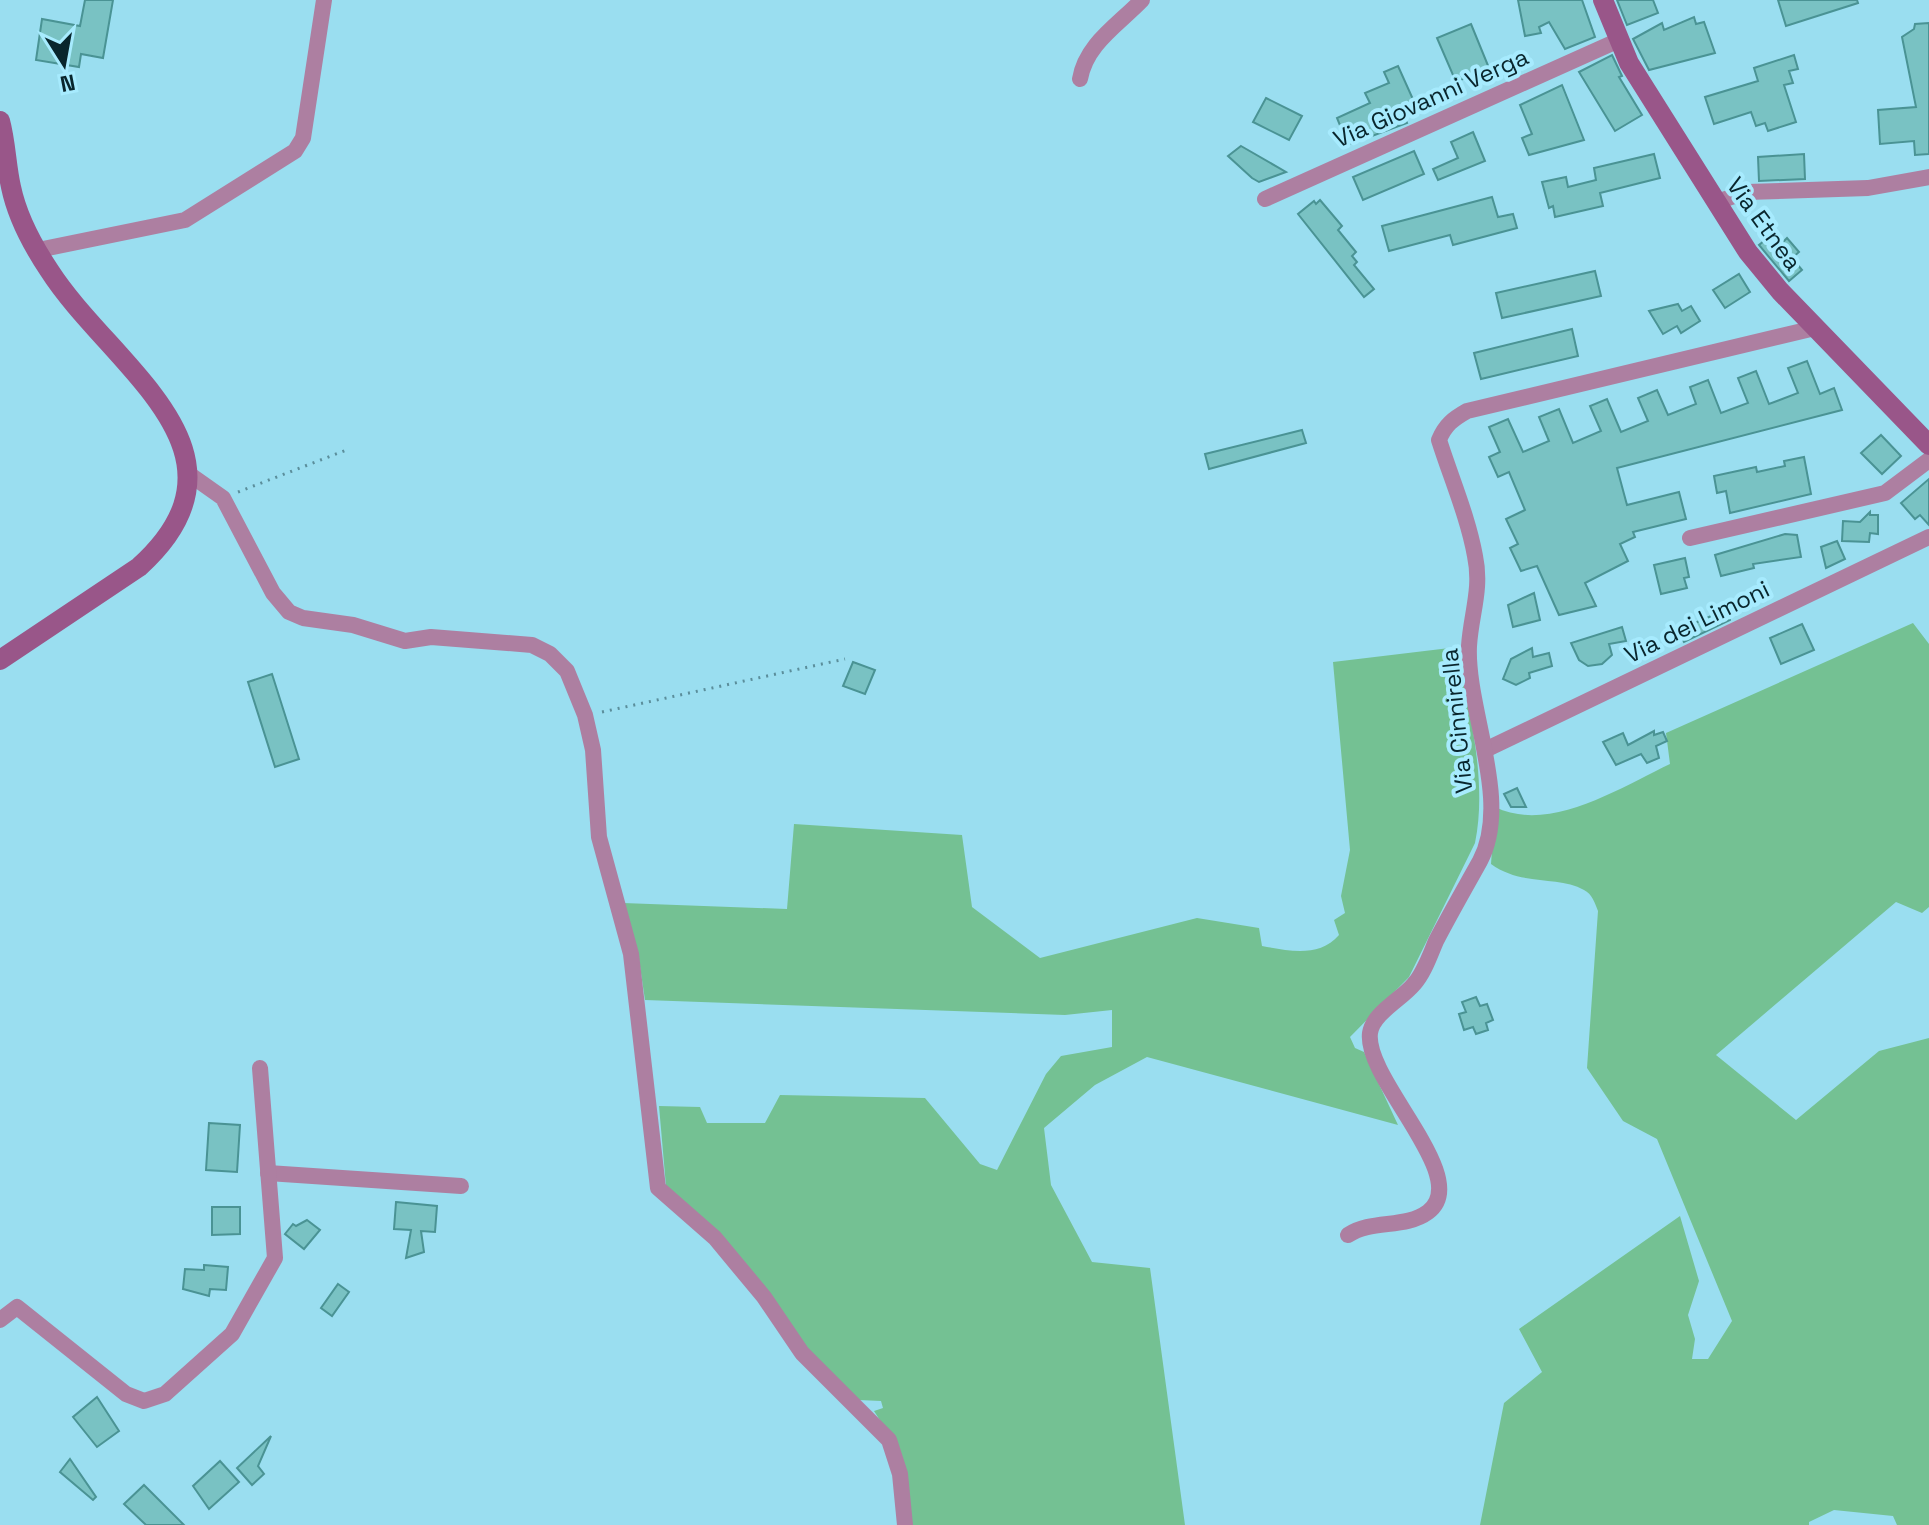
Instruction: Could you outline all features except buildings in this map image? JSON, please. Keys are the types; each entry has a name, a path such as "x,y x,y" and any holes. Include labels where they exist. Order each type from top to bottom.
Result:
{"street":[{"path":"38,250 185,220 288,157 303,138 324,0"},
{"path":"1080,79 1083,61 1095,44 1142,0"},
{"name":"Via Etnea","path":"1603,0 1617,41 1748,252 1815,328 1929,445"},
{"name":"Via Giovanni Verga","path":"1265,199 1617,41"},
{"path":"0,121 16,207 38,250 64,291 167,416 183,446 189,474 188,497 181,517 156,551 139,567 0,660"},
{"path":"1716,202 1747,192 1868,188 1929,177"},
{"name":"Via Cinnirella","path":"1348,1235 1359,1228 1415,1220 1435,1206 1439,1193 1433,1156 1411,1129 1374,1056 1370,1035 1374,1022 1415,983 1486,848 1490,800 1470,658 1480,586 1439,440 1452,420 1467,411 1815,328"},
{"path":"1690,538 1885,493 1929,460"},
{"path":"189,474 223,498 273,593 289,612 303,618 353,625 405,641 431,637 532,645 550,654 567,671 585,715 593,750 599,837 631,954 658,1188 715,1238 764,1297 802,1353 889,1440 900,1474 905,1525"},
{"name":"Via dei Limoni","path":"1485,750 1929,537"},
{"path":"0,1320 17,1307 126,1394 144,1401 165,1394 232,1334 275,1258 260,1068"},
{"path":"268,1173 461,1186"}],"path":[{"path":"234,493 349,449"},
{"path":"599,713 845,659"}],"green space":[{"path":"1913,623 1929,644 1929,907 1922,913 1896,902 1716,1055 1796,1120 1879,1051 1929,1038 1929,1525 1897,1525 1893,1516 1834,1510 1809,1522 1809,1525 1480,1525 1504,1403 1542,1372 1519,1329 1680,1216 1699,1281 1688,1315 1695,1339 1692,1359 1708,1359 1732,1321 1657,1139 1623,1121 1587,1068 1598,911 1594,902 1587,892 1574,886 1515,876 1491,864 1495,807 1516,814 1539,815 1562,811 1608,795 1670,764 1666,733"},
{"path":"1458,647 1478,770 1475,843 1409,977 1350,1037 1355,1048 1364,1052 1398,1125 1147,1057 1095,1085 1044,1128 1051,1185 1092,1262 1150,1268 1185,1525 911,1525 892,1439 874,1411 883,1408 881,1401 859,1400 808,1350 666,1186 659,1106 700,1107 707,1123 765,1123 780,1095 925,1098 980,1164 997,1170 1046,1074 1061,1056 1112,1047 1112,1010 1065,1015 645,1000 638,953 623,903 787,909 794,824 962,835 972,907 1040,958 1197,918 1259,928 1262,946 1313,950 1339,935 1334,920 1345,913 1341,896 1350,850 1333,662"}]}
